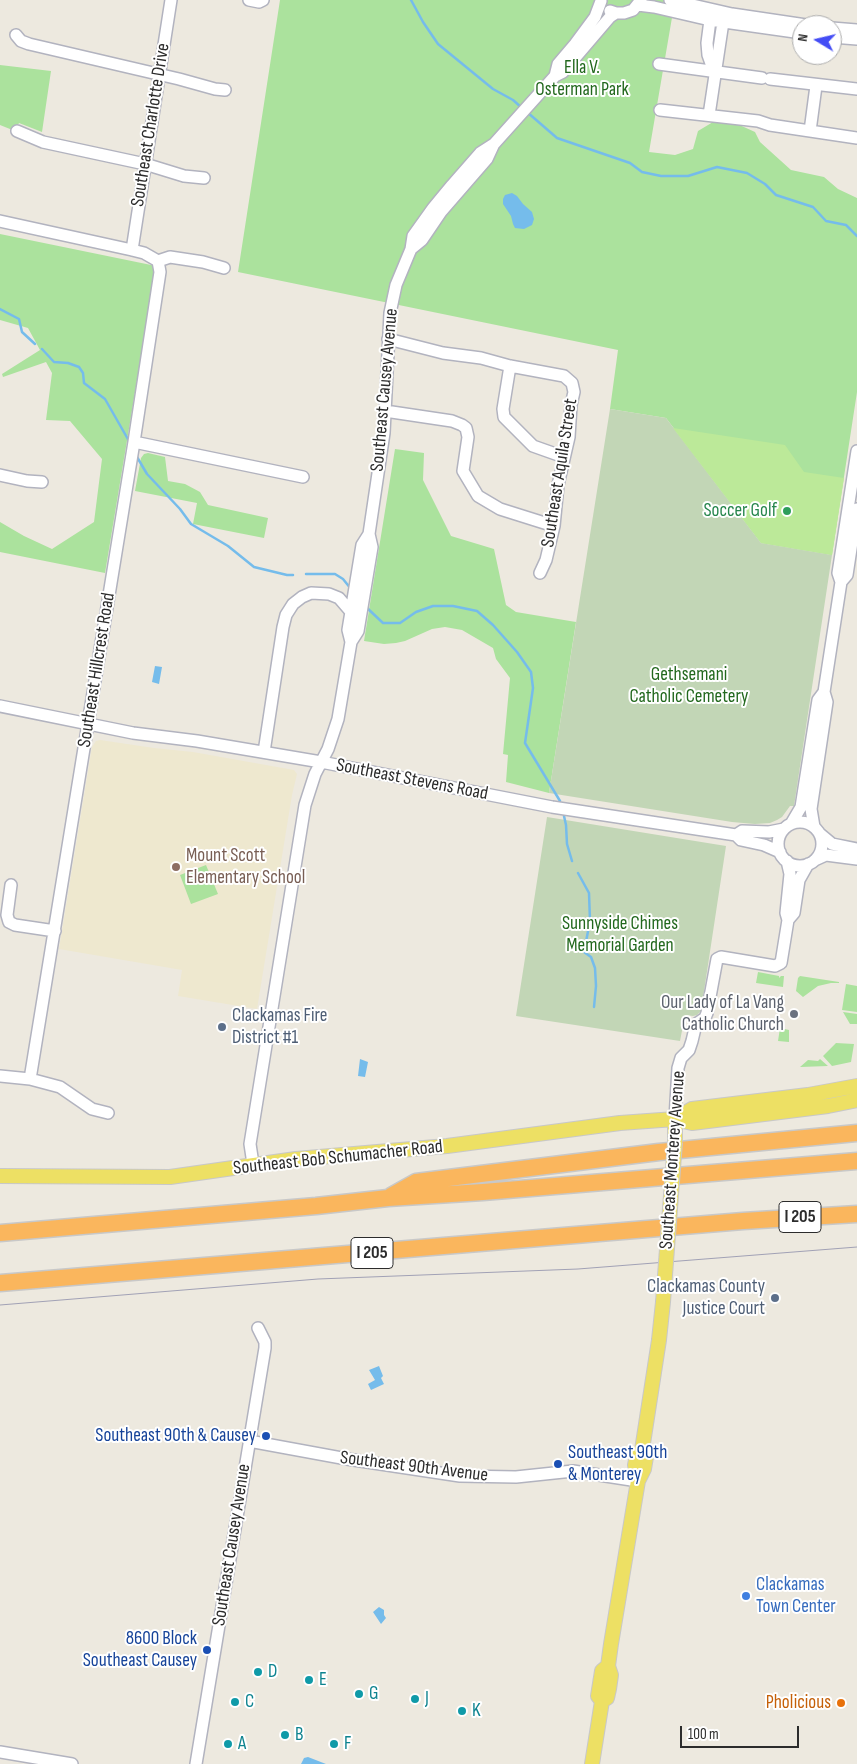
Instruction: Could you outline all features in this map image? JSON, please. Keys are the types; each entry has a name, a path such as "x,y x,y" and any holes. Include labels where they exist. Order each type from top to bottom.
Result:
{"highway":[{"path":"388,1198 416,1182 659,1152 857,1132"},
{"path":"0,1233 307,1207 388,1198 857,1161"},
{"name":"I 205","path":"0,1283 743,1221 857,1214"}],"main road":[{"name":"Southeast Bob Schumacher Road","path":"675,1119 692,1109 808,1095 857,1086"},
{"name":"Southeast Bob Schumacher Road","path":"0,1176 162,1178 193,1175 253,1164 447,1146 620,1123 675,1119 692,1122 828,1106 857,1100"},
{"name":"Southeast Monterey Avenue","path":"592,1764 602,1701 598,1696 602,1671 608,1666 638,1481 635,1466 637,1455 642,1450 659,1340 675,1142 675,1119"}],"street":[{"name":"Southeast Charlotte Drive","path":"132,250 171,0"},
{"path":"249,0 255,2 262,0"},
{"path":"601,0 609,10 624,14 633,10 640,3 792,23"},
{"name":"Southeast Causey Avenue","path":"555,76 558,64 595,17 601,0"},
{"path":"670,0 792,31"},
{"name":"Southeast Causey Avenue","path":"253,1164 250,1144 301,829 310,789 328,749 338,719 351,642 348,630 366,580 372,548 369,534 382,454 390,313 395,292 411,250 413,236 433,208 480,153 494,144 539,93 555,76 563,72 610,17 616,13"},
{"path":"709,114 714,72 708,55 717,13"},
{"path":"842,29 857,30"},
{"path":"16,35 21,41 29,44 225,90"},
{"path":"842,38 857,39"},
{"path":"659,64 816,86 857,89"},
{"path":"810,130 816,86"},
{"path":"660,110 709,114 857,138"},
{"path":"17,131 43,142 145,164 184,176 204,178"},
{"path":"0,221 144,253 158,261 170,257 203,262 224,268"},
{"name":"Southeast Hillcrest Road","path":"30,1079 134,442 160,272 158,261"},
{"name":"Southeast Aquila Street","path":"388,339 443,353 481,358 510,366 564,376 572,383 574,392 571,405 569,437 558,485 554,526 546,560 540,572"},
{"path":"510,366 503,409 504,417 533,446 564,457"},
{"path":"385,411 452,421 462,425 466,428 468,437 463,472 478,496 500,508 554,526"},
{"path":"134,442 303,477"},
{"path":"811,862 821,850 822,844 811,809 827,702 824,692 841,582 838,573 857,451"},
{"path":"0,475 27,482 42,482"},
{"path":"841,582 847,575 857,509"},
{"name":"Southeast Causey Avenue","path":"355,611 362,545 369,534"},
{"path":"264,752 283,627 286,615 293,604 311,593 329,594 339,598 355,611"},
{"path":"824,692 818,700 801,807 778,840 783,856 798,865 811,862 826,855 857,858"},
{"name":"Southeast Stevens Road","path":"0,706 133,733 321,762 545,806 736,834 742,831 769,832 788,826"},
{"path":"788,826 803,822 832,844 857,849"},
{"name":"Southeast Stevens Road","path":"736,834 741,840 764,844 783,856"},
{"name":"Southeast Monterey Avenue","path":"675,1119 678,1068 681,1058 689,1050 696,1024 705,1018 707,1014 717,959 721,957 778,965 781,963 788,920 786,913 790,874 783,856"},
{"name":"Southeast Monterey Avenue","path":"788,920 794,913 799,880 811,862"},
{"path":"11,886 7,915 9,922 15,925 55,931"},
{"path":"0,1076 30,1079 60,1087 92,1109 108,1113"},
{"name":"Southeast Causey Avenue","path":"196,1764 265,1348 265,1342 258,1328"},
{"name":"Southeast 90th Avenue","path":"250,1441 338,1458 453,1476 516,1477 573,1471 638,1481"},
{"path":"0,1752 72,1764"}],"shaded area":[{"name":"Mount Scott Elementary School","path":"96,741 193,752 294,770 297,774 257,1009 178,996 182,970 59,949 92,747"}],"green space":[{"name":"Ella V. Osterman Park","path":"280,0 675,0 649,152 675,155 693,149 698,131 713,122 735,123 755,132 760,142 791,170 824,177 838,189 857,198 857,392 832,555 761,543 666,418 610,409 618,350 238,272"},
{"path":"0,65 51,71 42,132 19,123 15,131 0,125"},
{"path":"0,234 156,266 105,573 0,552 0,522 52,549 94,522 102,459 70,421 46,420 52,373 46,362 3,377 2,374 40,350 28,328 0,320"},
{"name":"Gethsemani Catholic Cemetery","path":"610,409 666,418 761,543 832,555 794,806 790,806 782,817 770,823 732,822 549,793"},
{"name":"Soccer Golf","path":"673,428 785,445 804,472 844,478 832,555 761,543"},
{"path":"395,449 424,453 423,480 451,536 494,549 506,605 516,612 576,622 549,793 506,782 508,755 503,754 510,678 496,659 493,648 462,630 445,627 432,629 396,643 384,644 364,641"},
{"path":"148,453 165,457 168,481 185,484 200,492 208,505 268,518 264,538 193,524 197,503 135,491 141,458 144,454"},
{"name":"Sunnyside Chimes Memorial Garden","path":"547,817 726,846 701,1011 693,1016 685,1015 680,1041 516,1016"},
{"path":"206,865 218,894 191,904 180,875"},
{"path":"758,972 779,976 779,978 784,976 783,987 756,983"},
{"path":"800,976 839,983 818,986 803,997 796,991"},
{"path":"846,984 857,986 857,1012 842,1010"},
{"path":"843,1012 857,1014 857,1024 850,1024"},
{"path":"780,1028 789,1030 789,1042 778,1041"},
{"path":"836,1043 854,1044 851,1062 832,1066 823,1056"},
{"path":"820,1059 828,1066 800,1067 808,1060 818,1061"}],"water":[{"path":"512,193 532,212 534,219 532,225 524,229 515,228 511,216 503,204 505,195"},
{"path":"155,666 162,667 159,684 152,682"},
{"path":"360,1059 368,1062 365,1077 358,1076"},
{"path":"379,1366 384,1384 371,1390 368,1384 375,1380 369,1370"},
{"path":"379,1607 384,1610 386,1618 381,1624 373,1612"},
{"path":"308,1757 326,1764 301,1764 304,1758"}],"waterway":[{"path":"411,0 438,44 493,89 513,100 522,108"},
{"path":"527,112 557,138 630,163 642,172 661,176 688,176 717,167 747,173 765,184 776,195 813,207 826,221 846,225 857,236"},
{"path":"0,309 19,319 22,332 35,344"},
{"path":"42,349 54,362 68,363 79,367 83,373 84,383 105,399 129,441"},
{"path":"137,457 147,474 180,509 191,524 228,546 254,567 293,575"},
{"path":"306,574 335,574 343,579 351,589"},
{"path":"366,607 383,623 400,623 416,612 433,606 453,606 477,611 493,625 517,652 531,672 533,688 525,743 560,801"},
{"path":"564,816 567,844 572,861"},
{"path":"578,873 589,893 590,921 584,952 591,957 595,968 594,1007"}],"tram line":[{"path":"0,1305 318,1279 578,1269 857,1247"}],"place":[{"name":"Soccer Golf","path":"787,511"},
{"name":"Mount Scott Elementary School","path":"176,867"},
{"name":"Our Lady of La Vang Catholic Church","path":"794,1014"},
{"name":"Clackamas Fire District #1","path":"222,1027"},
{"name":"Clackamas County Justice Court","path":"775,1298"},
{"name":"Southeast 90th & Causey","path":"266,1436"},
{"name":"Southeast 90th & Monterey","path":"558,1464"},
{"name":"Clackamas Town Center","path":"746,1596"},
{"name":"8600 Block Southeast Causey","path":"207,1650"},
{"name":"D","path":"258,1672"},
{"name":"E","path":"309,1680"},
{"name":"G","path":"359,1694"},
{"name":"J","path":"415,1699"},
{"name":"C","path":"235,1702"},
{"name":"Pholicious","path":"841,1703"},
{"name":"K","path":"462,1711"},
{"name":"B","path":"285,1735"},
{"name":"A","path":"228,1744"},
{"name":"F","path":"334,1744"}]}
